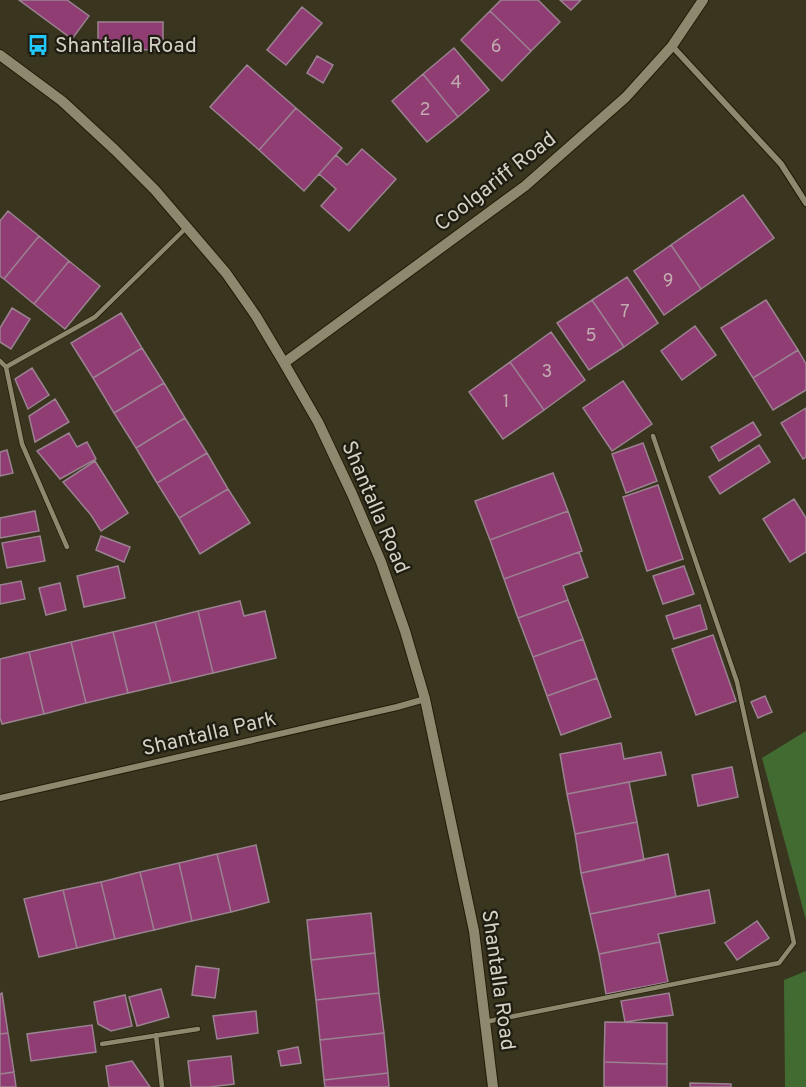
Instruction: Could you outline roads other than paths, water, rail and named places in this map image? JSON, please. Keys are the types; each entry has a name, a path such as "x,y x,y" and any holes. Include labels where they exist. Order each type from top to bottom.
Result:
{"street":[{"name":"Coolgariff Road","path":"284,363 525,186 626,97 672,46 702,0"},
{"path":"672,46 781,164 806,203"},
{"name":"Shantalla Road","path":"0,55 62,101 147,182 226,273 256,316 284,363 318,423 352,494 377,552 425,699 474,931 493,1087"},
{"name":"Shantalla Park","path":"0,798 386,710 425,699"}],"lane":[{"path":"6,367 95,317 187,227"},
{"path":"0,361 6,367 22,444 67,548"},
{"path":"485,1022 779,963 794,942 737,682 653,436"},
{"path":"102,1044 198,1029"},
{"path":"156,1035 162,1087"}],"place":[{"name":"Shantalla Road","path":"38,45"}]}
